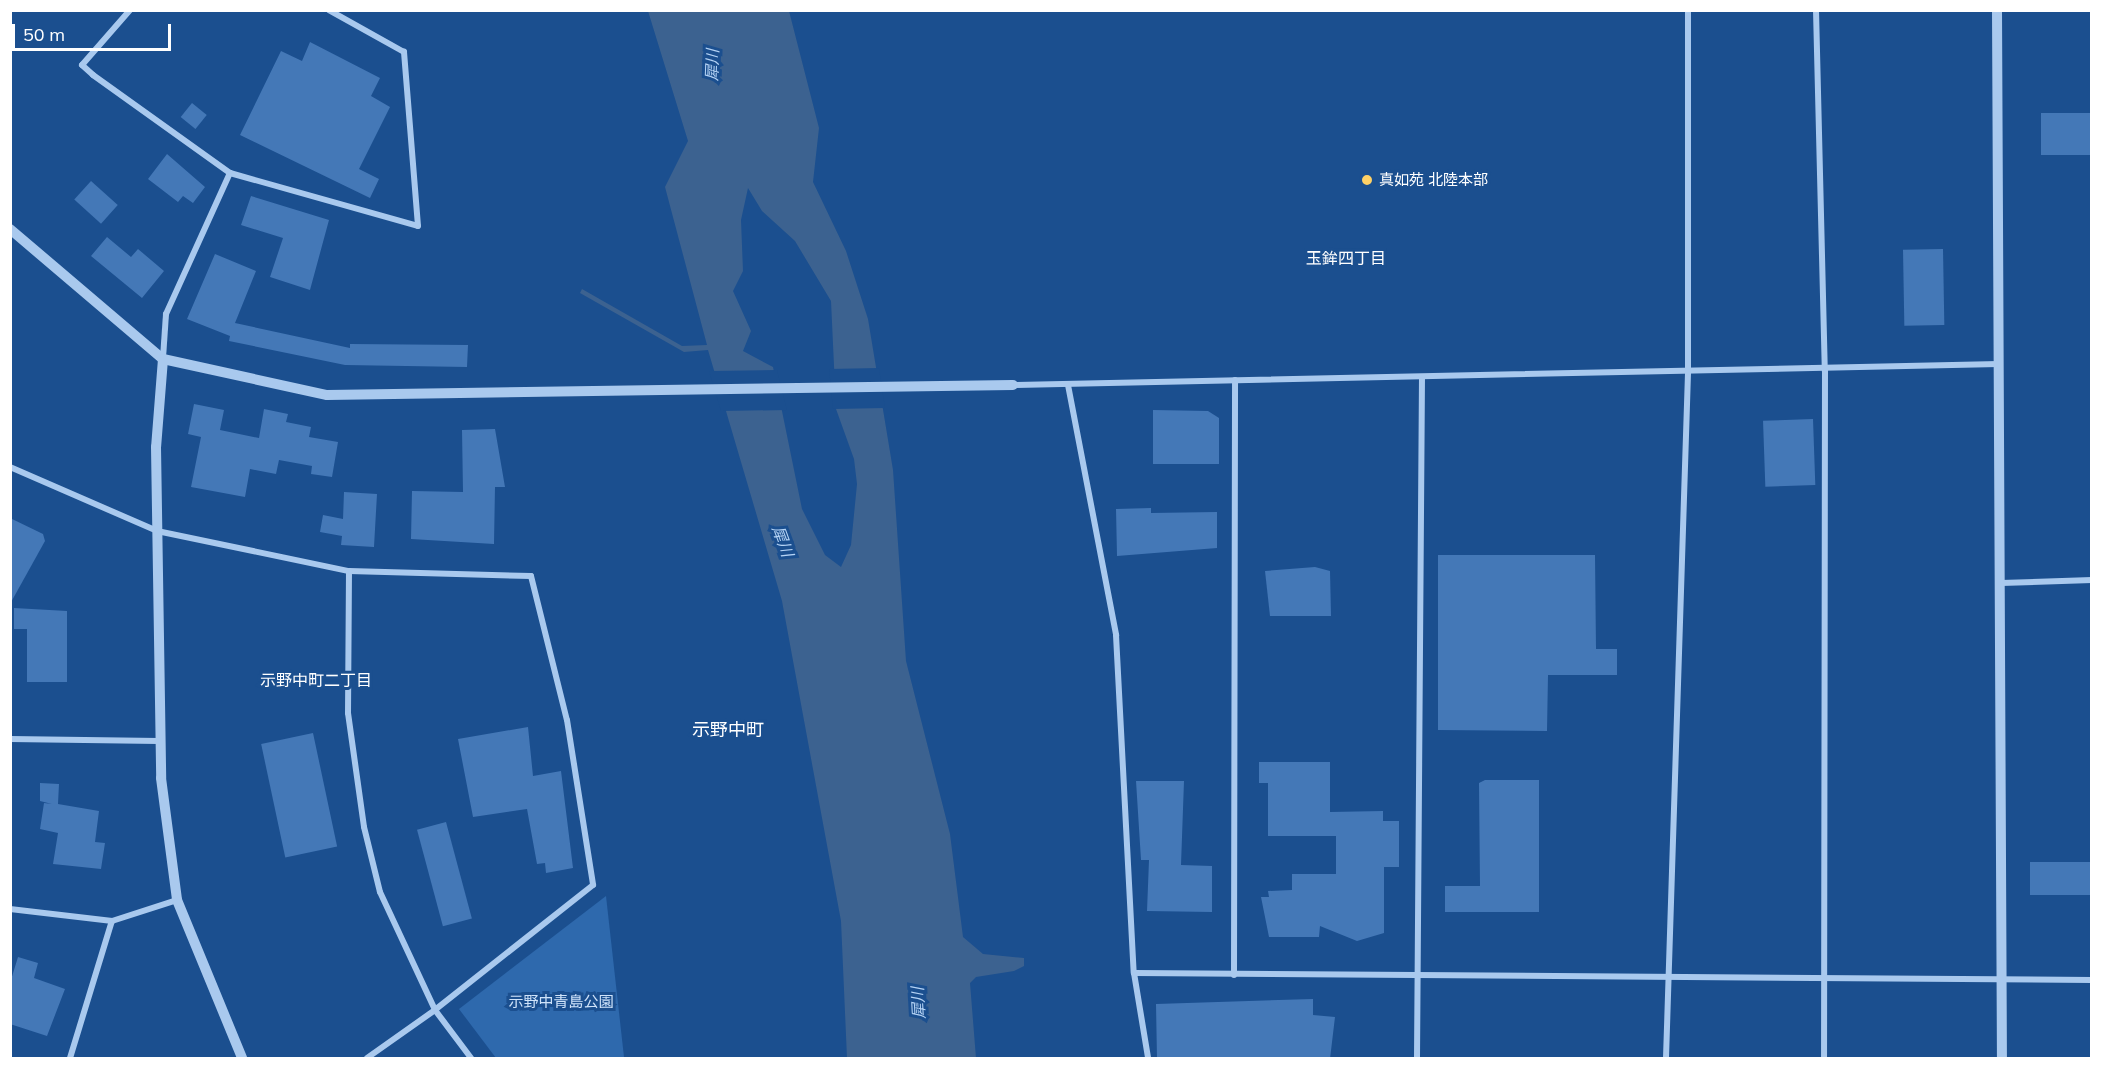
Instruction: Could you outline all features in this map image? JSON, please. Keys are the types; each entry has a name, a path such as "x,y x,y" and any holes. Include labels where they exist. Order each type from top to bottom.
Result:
{"street":[{"path":"130,10 82,66 230,173 418,226 404,52 329,10"},
{"path":"1666,1059 1665,976 1688,372 1688,10"},
{"path":"1816,10 1825,371 1824,1059"},
{"path":"1997,10 2002,1059"},
{"path":"230,173 166,314 157,531 159,741 177,900 242,1059"},
{"path":"10,229 163,359 327,394 544,394 1068,385 1235,380 1825,371 2000,364"},
{"path":"1417,1059 1422,378"},
{"path":"1234,975 1235,380"},
{"path":"1068,385 1116,635 1134,973 1148,1059"},
{"path":"10,467 157,531 349,570 531,576 567,720 592,885 435,1010 367,1059"},
{"path":"349,570 348,713 364,827 380,892 435,1010 471,1059"},
{"path":"2001,583 2091,580"},
{"path":"10,739 159,741"},
{"path":"10,909 112,921 177,900"},
{"path":"70,1059 112,921"},
{"path":"1134,973 1416,979 1823,975 2091,980"}],"green space":[{"name":"示野中青島公園","path":"606,896 624,1057 496,1058 459,1009"}],"water":[{"name":"犀川","path":"648,11 789,11 819,128 813,182 846,251 868,319 893,470 906,661 950,834 963,937 983,954 1024,958 1024,966 1014,971 976,977 970,983 976,1058 847,1058 841,921 782,601 708,350 684,352 580,293 582,289 682,346 707,345 665,187 688,141","holes":["748,188 762,211 795,241 831,301 836,409 854,459 857,484 851,545 841,567 825,555 802,509 773,367 743,351 751,331 733,291 743,271 741,220"]}],"pier":[{"path":"879,368 885,408 833,409 829,369"},
{"path":"777,370 787,410 721,411 709,371"}],"building":[{"path":"310,42 380,78 371,96 390,107 359,169 379,179 370,198 240,135 281,51 302,61"},
{"path":"192,103 207,115 195,129 181,117"},
{"path":"2041,113 2091,113 2091,155 2041,155"},
{"path":"167,154 205,187 193,203 183,196 178,202 148,179"},
{"path":"91,181 118,205 101,224 74,200"},
{"path":"251,196 329,220 310,290 270,277 283,238 241,225"},
{"path":"107,237 131,257 138,249 164,271 142,298 91,256"},
{"path":"1943,249 1944,325 1904,326 1903,250"},
{"path":"215,254 256,271 235,323 350,348 350,344 468,345 467,367 345,365 229,341 230,336 187,319"},
{"path":"194,404 224,410 220,430 259,438 264,409 288,414 286,422 311,427 309,437 338,442 332,477 311,474 312,466 279,460 276,474 250,469 245,497 191,487 201,437 188,434"},
{"path":"1153,410 1208,411 1219,418 1219,464 1153,464"},
{"path":"1813,419 1815,485 1765,487 1763,421"},
{"path":"495,429 505,487 495,487 494,544 411,539 412,491 463,492 462,430"},
{"path":"344,492 377,494 374,547 341,545 342,536 320,532 323,515 343,519"},
{"path":"1151,508 1151,513 1217,512 1217,548 1117,556 1116,509"},
{"path":"10,518 43,534 45,541 10,604"},
{"path":"1438,555 1595,555 1596,649 1617,649 1617,675 1548,675 1547,731 1438,730"},
{"path":"1315,567 1330,571 1331,616 1270,616 1265,571"},
{"path":"14,608 67,611 67,682 27,682 27,629 14,629"},
{"path":"528,727 533,776 561,771 573,868 546,873 545,863 537,864 527,809 473,817 458,739"},
{"path":"313,733 337,846 285,857 261,744"},
{"path":"1259,762 1330,762 1330,812 1383,811 1383,821 1399,821 1399,867 1384,867 1384,933 1357,941 1320,926 1319,937 1269,937 1261,897 1269,897 1268,891 1292,890 1292,874 1336,874 1336,836 1268,836 1268,783 1259,783"},
{"path":"1485,780 1539,780 1539,912 1445,912 1445,886 1480,886 1479,783"},
{"path":"1136,781 1184,781 1181,865 1212,866 1212,912 1147,911 1149,860 1141,860"},
{"path":"40,783 59,784 58,804 99,811 95,842 105,843 101,869 53,864 58,833 40,829 44,803 52,804 40,801"},
{"path":"446,822 472,919 443,926 417,830"},
{"path":"2030,862 2091,862 2091,895 2030,895"},
{"path":"18,957 38,963 34,978 65,989 47,1036 10,1024 10,983"},
{"path":"1313,999 1313,1015 1335,1017 1330,1059 1157,1059 1156,1004"}],"place":[{"name":"真如苑 北陸本部","path":"1367,180"}],"district":[{"name":"玉鉾四丁目","path":"1346,258"},
{"name":"示野中町二丁目","path":"316,680"},
{"name":"示野中町","path":"728,730"}]}
